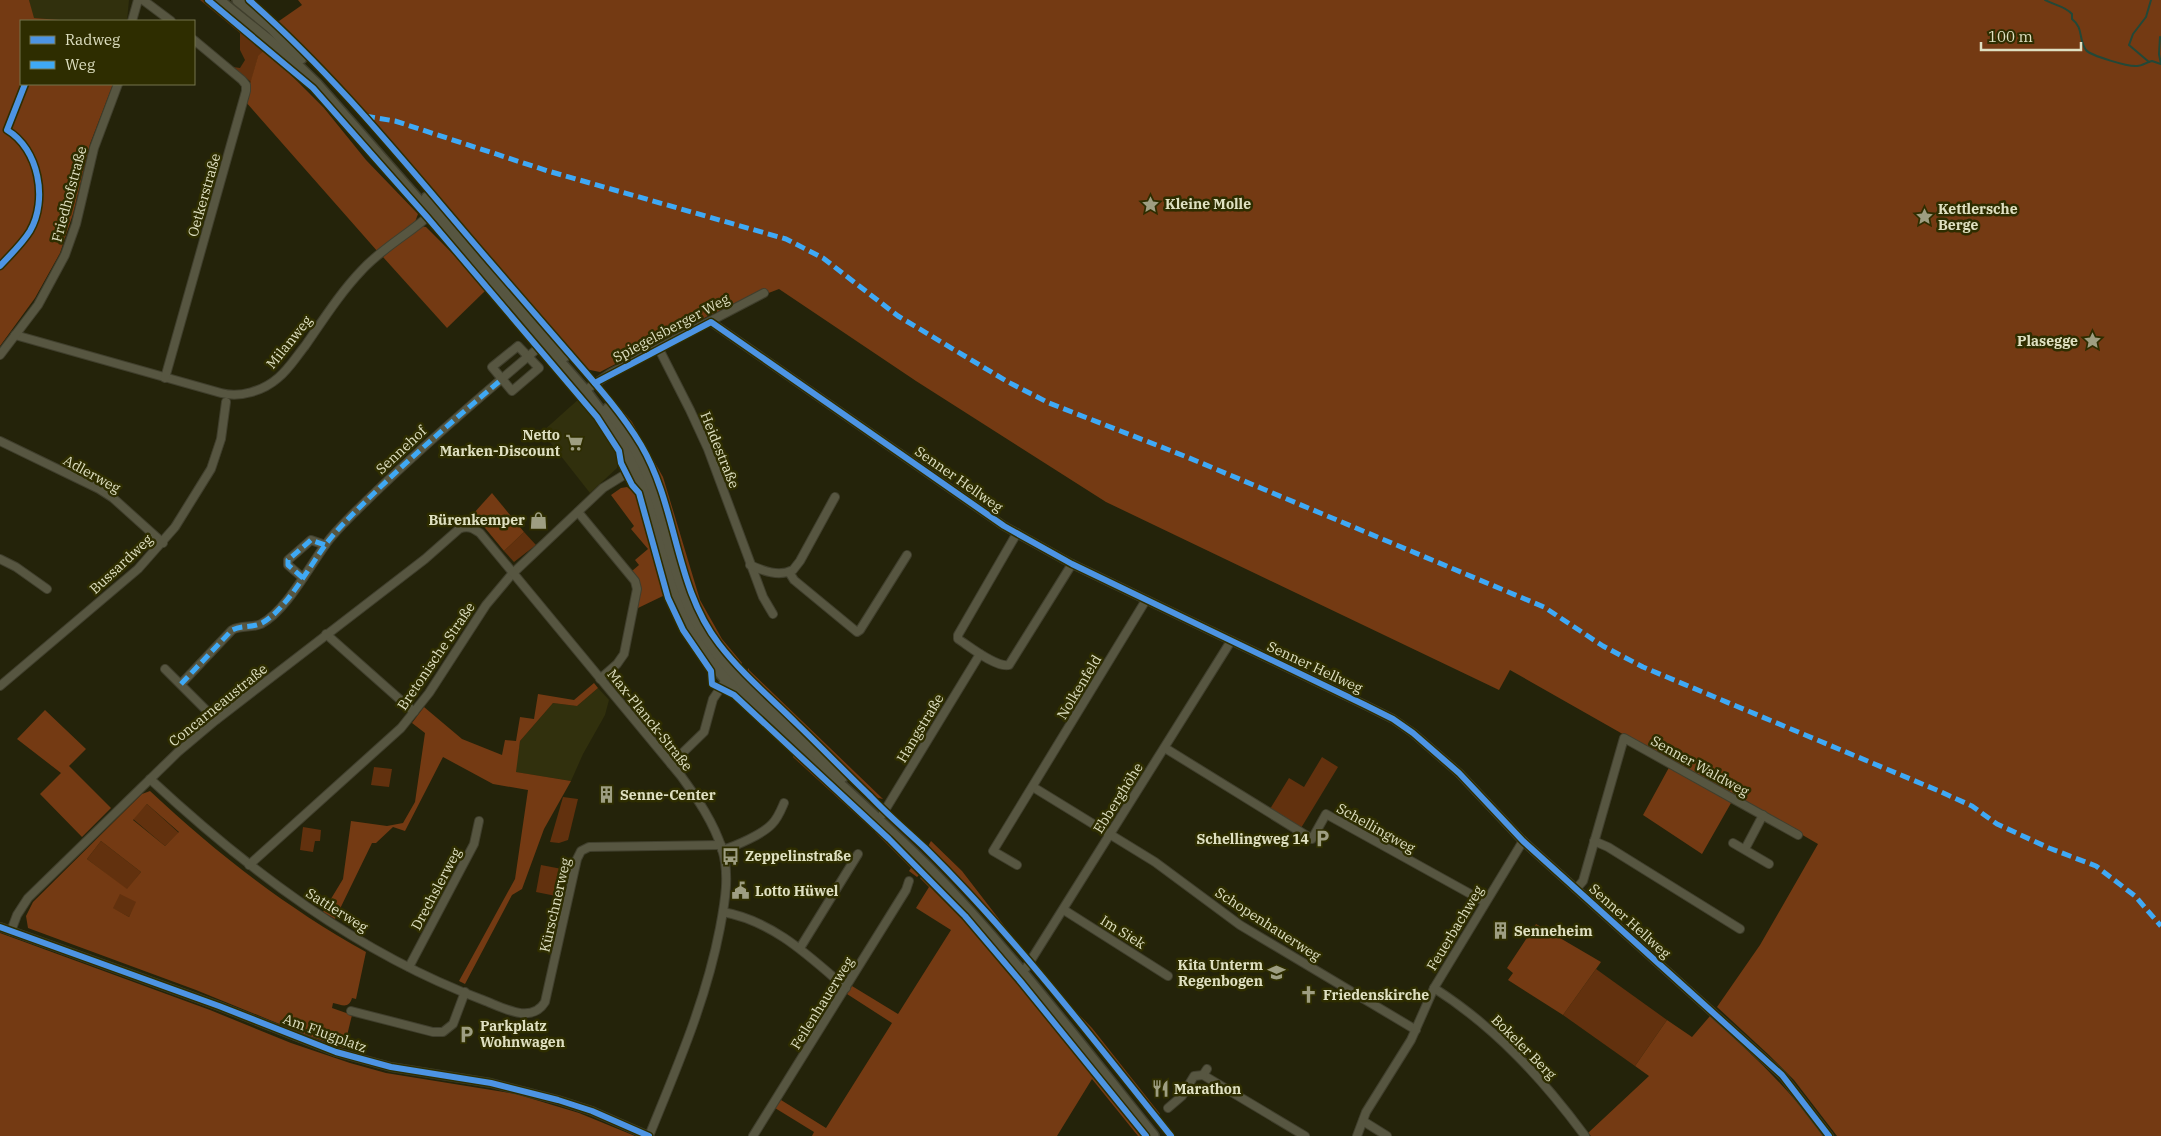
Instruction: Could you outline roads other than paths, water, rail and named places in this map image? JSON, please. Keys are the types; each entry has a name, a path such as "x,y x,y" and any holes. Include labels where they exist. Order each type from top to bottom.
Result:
{"main road":[{"path":"218,0 284,52 361,133 585,391 639,466"},
{"path":"238,0 271,27 326,83 590,387 624,431 639,466 671,588 696,640 964,906 1023,975 1153,1136"},
{"path":"730,675 882,814 969,901 1163,1136"}],"street":[{"path":"132,20 138,0"},
{"path":"143,0 170,20"},
{"name":"Oetkerstraße","path":"165,378 246,91 246,85 242,80 195,41"},
{"name":"Friedhofstraße","path":"0,355 43,296 65,255 76,224 94,148 118,85"},
{"name":"Milanweg","path":"15,335 227,395 243,394 265,387 278,378 290,366 351,282 364,268 430,214"},
{"name":"Spiegelsberger Weg","path":"590,387 611,373 764,293"},
{"name":"Senner Hellweg","path":"711,322 1017,534 1072,564 1393,719 1459,773 1523,841 1782,1075 1829,1136"},
{"name":"Sennehof","path":"180,684 232,630 237,627 254,626 266,621 289,598 325,545 349,518 394,474 543,344"},
{"path":"518,346 537,366 538,371 515,390 510,390 501,380 493,366 518,346"},
{"name":"Heidestraße","path":"659,349 708,449 762,597 772,614"},
{"name":"Bussardweg","path":"1,684 138,569 163,543 192,503 211,469 221,439 226,402"},
{"name":"Adlerweg","path":"0,441 99,489 113,498 163,543"},
{"name":"Bretonische Straße","path":"249,865 398,732 429,693 486,606 512,574 603,488 639,466"},
{"path":"750,565 768,572 789,572 800,561 835,497"},
{"path":"578,512 635,581 637,589 624,654 617,664 600,678"},
{"name":"Max-Planck-Straße","path":"468,527 480,532 512,574 671,764 699,803 722,847 726,875 723,912 712,969 703,1000 649,1136"},
{"name":"Concarneaustraße","path":"11,931 28,898 150,779 216,720 422,561 459,529 468,527"},
{"path":"1017,534 958,635 958,639 980,654 1002,666 1009,665 1072,564"},
{"path":"302,578 288,565 288,560 311,540 325,545"},
{"path":"789,572 794,580 856,632 860,630 907,555"},
{"path":"0,559 16,567 46,589"},
{"name":"Nolkenfeld","path":"1017,865 993,851 1146,600"},
{"path":"326,634 414,712"},
{"name":"Ebberghöhe","path":"1026,968 1231,641"},
{"name":"Hangstraße","path":"882,814 980,654"},
{"path":"164,669 216,720"},
{"path":"671,764 704,732 713,700 730,675"},
{"name":"Senner Hellweg","path":"1576,889 1583,881 1624,738"},
{"name":"Senner Waldweg","path":"1624,738 1798,835"},
{"name":"Schellingweg","path":"1165,748 1312,839 1326,814 1485,902"},
{"name":"Sattlerweg","path":"150,779 201,826 249,865 326,920 410,967 465,992 517,1012 528,1014 537,1011"},
{"path":"1033,787 1110,835"},
{"path":"722,847 735,845 768,828 776,819 784,803"},
{"path":"1745,849 1763,815"},
{"name":"Drechslerweg","path":"410,967 474,844 479,821"},
{"name":"Schopenhauerweg","path":"1110,835 1155,862 1240,925 1416,1030"},
{"name":"Feuerbachweg","path":"1357,1136 1363,1121 1416,1030 1434,988 1523,841"},
{"path":"1594,841 1608,847 1740,929"},
{"path":"1733,843 1768,864"},
{"name":"Kürschnerweg","path":"537,1011 542,1007 546,997 577,859 581,851 589,847 722,847"},
{"path":"800,948 858,854"},
{"name":"Feilenhauerweg","path":"753,1136 906,890 909,881"},
{"name":"Im Siek","path":"1064,910 1168,976"},
{"path":"723,912 768,928 800,948 846,988"},
{"name":"Am Flugplatz","path":"0,927 228,1009 336,1052 391,1067 492,1083 558,1100 592,1111 649,1136"},
{"name":"Bokeler Berg","path":"1434,988 1472,1014 1520,1056 1553,1094 1585,1136"},
{"path":"350,1011 433,1032 443,1032 453,1024 465,992"},
{"path":"1168,1108 1182,1096 1194,1076 1205,1072 1305,1136"},
{"path":"1363,1121 1386,1136"}],"waterway":[{"path":"2045,0 2063,7 2072,14 2072,19 2080,30 2082,42 2089,52 2110,61 2126,65 2137,66 2152,61 2161,64"},
{"path":"2149,62 2129,45 2133,34 2146,17 2151,0"},
{"path":"2160,37 2159,54 2161,64"}],"place":[{"name":"Kleine Molle","path":"1151,204"},
{"name":"Kettlersche Berge","path":"1924,217"},
{"name":"Plasegge","path":"2092,341"},
{"name":"Netto Marken-Discount","path":"574,443"},
{"name":"Bürenkemper","path":"539,520"},
{"name":"Senne-Center","path":"606,795"},
{"name":"Schellingweg 14","path":"1323,839"},
{"name":"Zeppelinstraße","path":"731,856"},
{"name":"Lotto Hüwel","path":"741,891"},
{"name":"Senneheim","path":"1500,931"},
{"name":"Kita Unterm Regenbogen","path":"1277,973"},
{"name":"Friedenskirche","path":"1309,995"},
{"name":"Parkplatz Wohnwagen","path":"466,1034"},
{"name":"Marathon","path":"1160,1089"}]}
